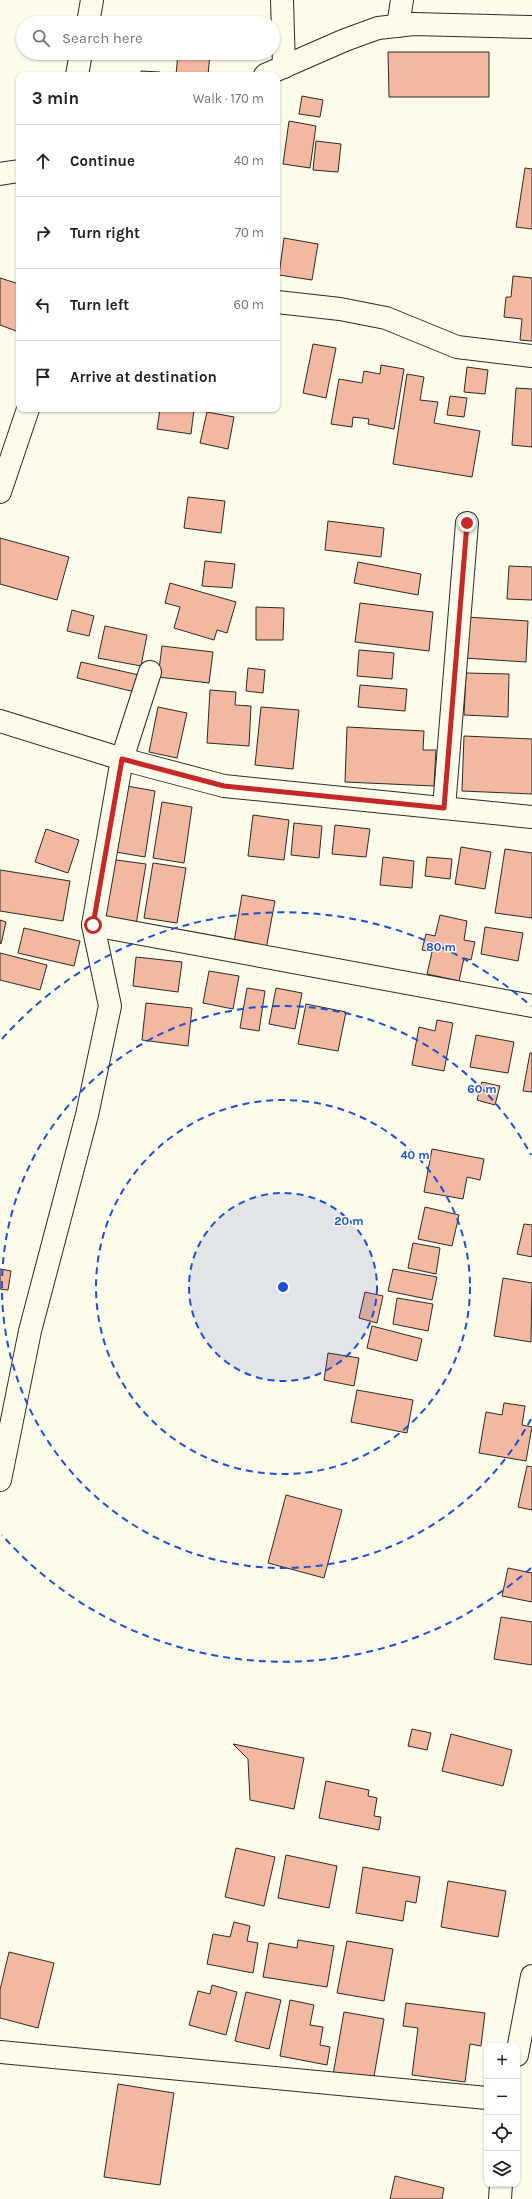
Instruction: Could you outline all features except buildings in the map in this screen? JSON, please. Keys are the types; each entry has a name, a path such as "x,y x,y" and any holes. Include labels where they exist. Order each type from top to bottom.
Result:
{"street":[{"path":"89,16 92,0"},
{"path":"280,18 282,0"},
{"path":"398,26 402,0"},
{"path":"274,71 345,40 378,28 414,24 532,27"},
{"path":"78,72 80,60"},
{"path":"274,71 275,60"},
{"path":"0,174 16,171"},
{"path":"280,302 340,309 386,318 457,347 532,356"},
{"path":"0,492 27,412"},
{"path":"444,808 467,523"},
{"path":"0,1480 30,1331 87,1115 110,1006 93,925 122,759 150,672"},
{"path":"0,721 122,759 224,786 532,817"},
{"path":"93,925 532,1006"},
{"path":"519,2043 532,1976"},
{"path":"0,2052 484,2098"},
{"path":"500,2199 501,2187"}],"route":[{"path":"93,925 122,759 224,786 444,808 467,523"}]}
